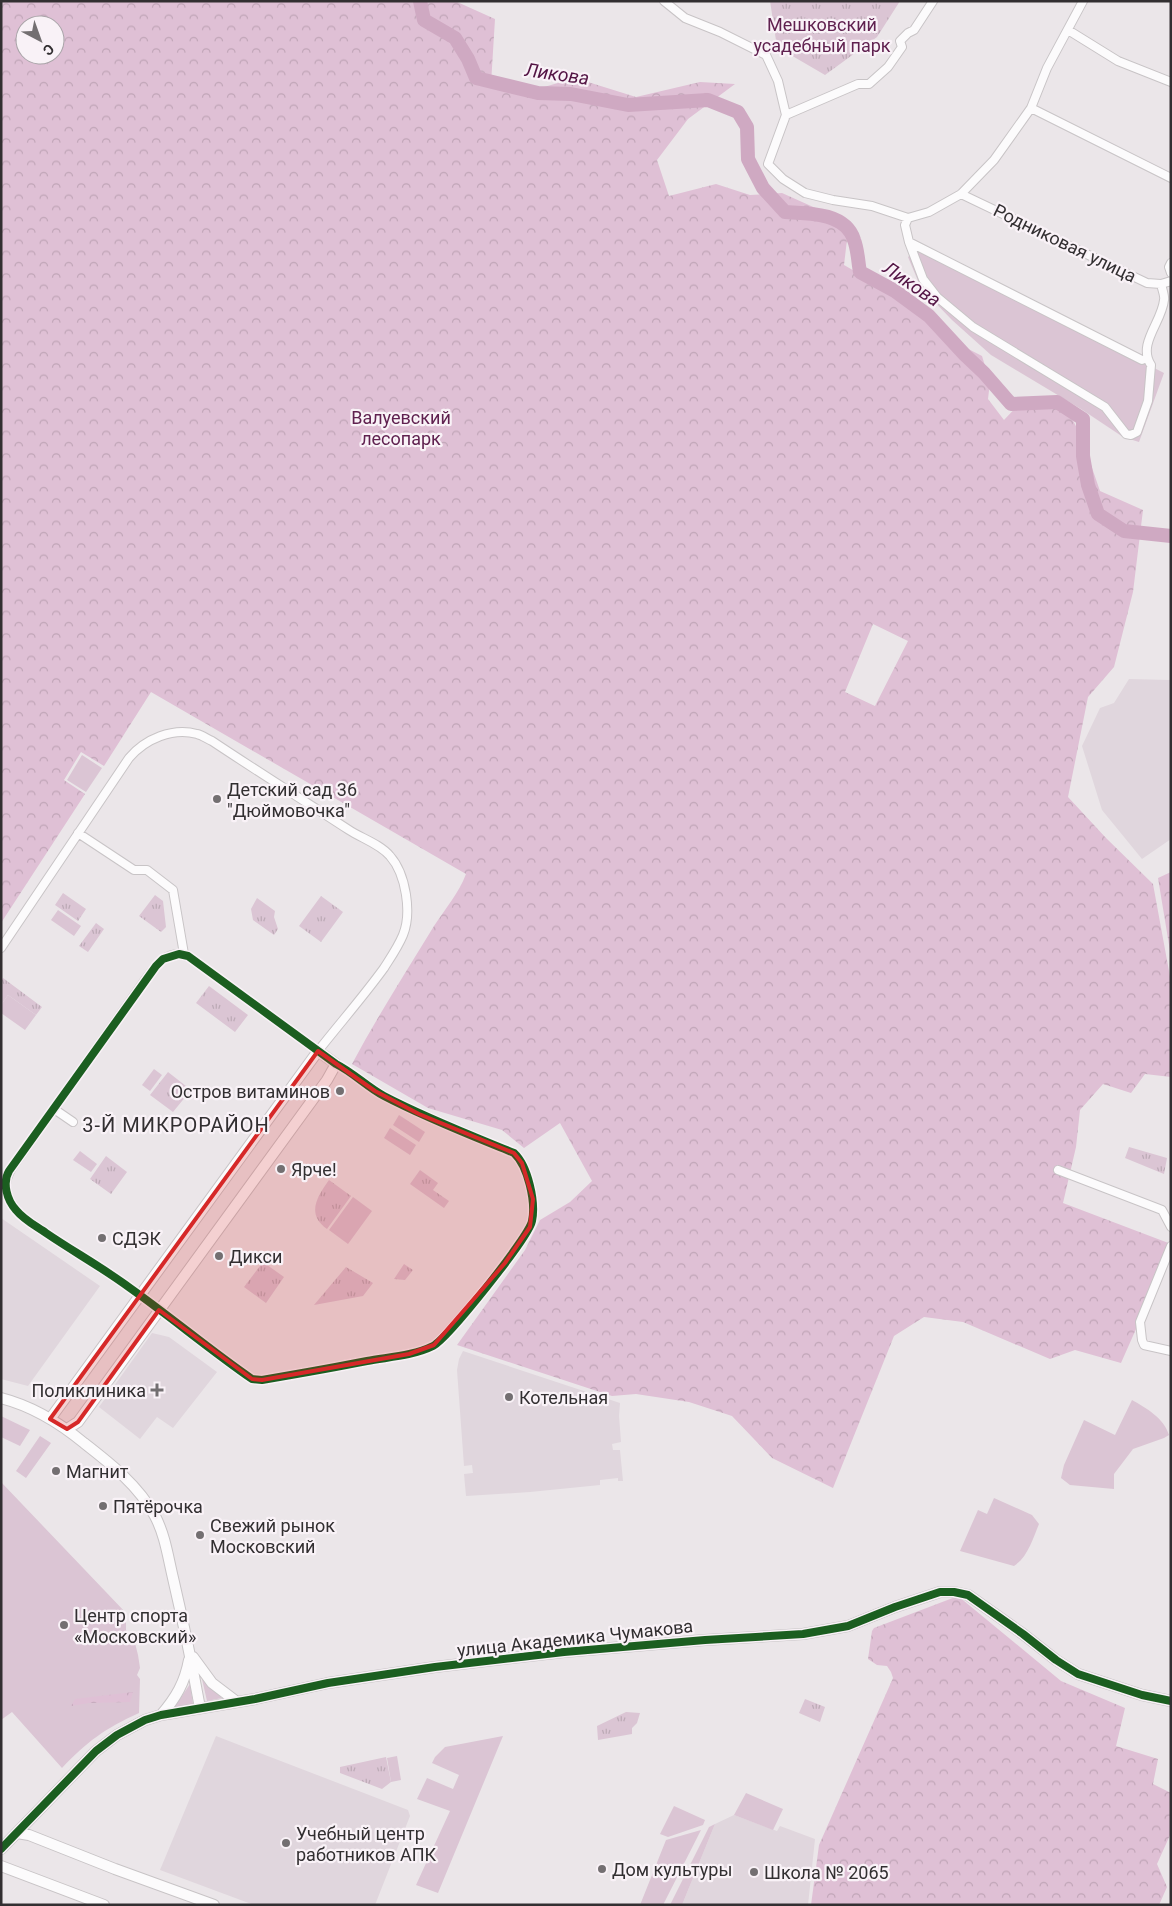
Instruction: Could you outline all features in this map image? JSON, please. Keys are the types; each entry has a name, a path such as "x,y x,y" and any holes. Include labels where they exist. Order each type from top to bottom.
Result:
{"street":[{"path":"664,1 686,18 720,32 766,55 778,81 786,115 768,164 783,178 805,193 833,200 872,206 908,218 929,212 960,194 994,160 1030,108 1047,68 1083,1"},
{"path":"786,115 858,84 869,84 888,67 902,47 900,41 908,32 914,30 933,1"},
{"path":"1068,30 1118,61 1171,82"},
{"path":"1030,108 1171,178"},
{"name":"Родниковая улица","path":"960,194 1147,283 1161,284"},
{"path":"908,218 904,225 909,242 923,279 937,297 973,327 1105,407 1126,434 1131,435 1137,432 1148,401 1151,365 1146,358 1147,345 1164,300 1161,284 1171,281"},
{"path":"909,242 1142,360 1146,358"},
{"path":"1171,263 1169,267 1171,273"},
{"path":"1,948 129,758 148,741 163,735 176,733 198,734 212,741 357,835 385,851 396,865 407,891 408,918 403,936 392,956 318,1051 50,1419"},
{"path":"78,833 134,870 148,870 173,890 184,954"},
{"path":"184,954 318,1051 336,1064 350,1070 375,1091 419,1114 514,1153 522,1163 533,1199 532,1220 522,1240 440,1341 434,1345 409,1354 269,1379 252,1379 140,1296 18,1212 8,1195 4,1176 156,966 169,956 184,954"},
{"path":"67,1430 78,1422 327,1080 336,1064"},
{"path":"54,1108 73,1122"},
{"path":"1058,1170 1162,1210 1171,1227"},
{"path":"1171,1246 1140,1322 1144,1345 1171,1351"},
{"path":"1,1398 24,1406 50,1419 105,1458 140,1493 155,1516 164,1539 191,1654 200,1708"},
{"name":"улица Академика Чумакова","path":"1,1849 96,1751 124,1731 145,1720 161,1715 237,1702 328,1683 458,1664 564,1652 803,1634 848,1626 895,1607 940,1592 968,1595 1078,1674 1142,1695 1171,1701"},
{"path":"191,1654 212,1683 237,1702"},
{"path":"161,1715 181,1688 191,1654"},
{"path":"16,1833 29,1835 106,1866 214,1905"},
{"path":"1,1866 104,1905"}],"highlighted area":[{"path":"318,1051 375,1091 419,1114 514,1153 522,1163 533,1199 530,1227 505,1263 434,1345 409,1354 262,1380 252,1379 159,1310 78,1422 67,1429 50,1419"}],"shaded area":[{"path":"1129,679 1170,680 1171,684 1171,839 1142,859 1102,810 1082,746 1100,708 1114,703"},
{"path":"1,1218 100,1286 28,1386 1,1379"},
{"name":"Поликлиника","path":"152,1333 169,1337 217,1372 173,1428 157,1417 140,1439 99,1407"},
{"path":"463,1351 620,1403 621,1442 612,1444 613,1450 620,1450 623,1481 618,1481 618,1478 600,1480 600,1485 466,1496 464,1474 473,1473 472,1465 464,1466 457,1370"},
{"name":"Учебный центр работников АПК","path":"216,1736 408,1810 410,1816 375,1905 254,1905 160,1870"},
{"name":"Школа № 2065","path":"734,1815 777,1831 780,1826 815,1839 808,1905 682,1905 715,1824"}],"green space":[{"name":"Валуевский лесопарк","path":"1,1 455,1 495,19 491,84 527,92 575,78 636,97 700,82 735,84 688,119 657,160 669,196 716,184 750,195 782,193 849,223 844,265 908,302 947,338 982,356 990,382 988,399 1004,420 1024,399 1063,401 1081,436 1100,491 1143,510 1133,592 1114,667 1088,697 1068,797 1153,884 1171,982 1171,1077 1145,1074 1131,1093 1103,1084 1080,1110 1076,1147 1063,1203 1171,1244 1171,1250 1121,1363 1075,1350 1050,1359 963,1322 924,1317 894,1336 833,1488 772,1458 732,1416 689,1402 636,1394 612,1396 457,1345 525,1250 540,1220 570,1202 592,1181 560,1123 524,1148 502,1130 428,1108 352,1064 402,977 456,894 466,874 151,692 104,766 81,752 64,780 85,794 1,923","holes":["873,624 908,641 875,706 845,692"]},
{"name":"Мешковский усадебный парк","path":"770,1 900,1 877,37 825,75 777,47"},
{"path":"918,247 1164,373 1139,442 1123,437 1081,409 991,355 952,320 921,288 908,257"},
{"path":"82,755 102,768 86,792 67,780"},
{"path":"1171,872 1171,957 1158,878"},
{"path":"63,893 86,909 78,921 55,905"},
{"path":"155,895 163,901 166,927 161,932 139,916"},
{"path":"321,896 343,912 321,942 299,926"},
{"path":"257,898 275,911 274,917 278,929 274,935 253,920 251,909"},
{"path":"58,910 81,926 74,936 51,920"},
{"path":"96,923 104,929 88,952 79,946"},
{"path":"3,978 42,1007 36,1015 8,995 1,1005 1,981"},
{"path":"209,986 248,1015 235,1032 196,1003"},
{"path":"8,995 36,1015 25,1030 1,1013 1,1005"},
{"path":"154,1069 162,1075 150,1091 142,1085"},
{"path":"168,1072 191,1090 173,1112 150,1095"},
{"path":"399,1115 425,1132 419,1142 393,1125"},
{"path":"390,1128 416,1145 410,1155 384,1138"},
{"path":"1129,1147 1167,1158 1164,1174 1125,1158"},
{"path":"80,1151 97,1164 91,1172 73,1160"},
{"path":"106,1156 127,1172 111,1194 90,1179"},
{"path":"420,1170 438,1183 433,1190 449,1201 444,1208 410,1184"},
{"path":"329,1180 351,1196 327,1229 317,1217 315,1211 318,1199"},
{"path":"353,1197 372,1211 348,1244 329,1230"},
{"path":"263,1262 284,1277 266,1303 244,1287"},
{"path":"404,1264 413,1270 405,1280 394,1279"},
{"path":"346,1267 373,1283 363,1296 314,1305"},
{"path":"1132,1400 1149,1410 1159,1419 1169,1435 1133,1449 1114,1474 1114,1489 1070,1485 1061,1478 1064,1465 1084,1420 1115,1435"},
{"path":"1,1416 30,1430 20,1446 1,1437"},
{"path":"40,1436 51,1443 26,1478 16,1471"},
{"name":"Центр спорта «Московский»","path":"1,1482 126,1613 126,1630 135,1643 138,1655 140,1668 137,1675 140,1679 139,1713 97,1736 62,1768 12,1712 1,1720"},
{"path":"994,1498 1032,1515 1039,1524 1023,1558 1014,1566 960,1551 978,1510 987,1514"},
{"path":"958,1596 1061,1681 1125,1708 1116,1746 1158,1759 1153,1784 1171,1793 1171,1833 1157,1864 1167,1887 1159,1905 811,1905 819,1845 893,1678 887,1666 877,1665 868,1659 872,1631 874,1628"},
{"path":"202,1679 222,1698 207,1701"},
{"path":"190,1684 193,1704 174,1708"},
{"path":"133,1692 130,1702 89,1703 71,1706 75,1699"},
{"path":"805,1699 825,1707 820,1722 799,1713"},
{"path":"626,1712 640,1713 637,1723 632,1728 632,1734 598,1740 597,1726"},
{"path":"503,1736 438,1893 416,1885 450,1811 417,1799 427,1778 453,1789 459,1775 432,1763 435,1757 445,1747"},
{"path":"397,1756 401,1780 391,1782 387,1758"},
{"path":"386,1757 391,1782 382,1789 340,1773 340,1767"},
{"path":"746,1793 783,1809 773,1830 734,1815"},
{"path":"674,1806 705,1820 703,1825 668,1837 660,1834"},
{"path":"715,1824 682,1905 670,1905 709,1827"},
{"path":"701,1830 663,1905 640,1905 666,1840"}],"waterway":[{"name":"Ликова","path":"420,1 424,20 455,38 468,59 476,78 538,93 571,94 628,105 708,100 738,112 747,127 748,159 763,188 785,212 826,216 843,224 850,231 854,240 860,272 895,291 929,316 1011,404 1057,402 1083,419 1083,456 1088,485 1098,514 1124,531 1171,536"}],"cycle path":[{"path":"179,954 188,956 336,1064 378,1092 432,1119 514,1153 519,1159 527,1175 532,1195 533,1213 528,1231 487,1286 454,1325 433,1346 400,1356 262,1380 252,1379 120,1281 26,1220 13,1206 6,1191 9,1171 156,966 163,959 179,954"},
{"path":"1,1849 96,1751 117,1735 145,1720 161,1715 255,1699 328,1683 435,1667 564,1652 803,1634 848,1626 895,1607 940,1592 968,1595 1078,1674 1142,1695 1171,1701"}],"place":[{"name":"Детский сад 36 \"Дюймовочка\"","path":"217,799"},
{"name":"Остров витаминов","path":"340,1091"},
{"name":"Ярче!","path":"281,1169"},
{"name":"СДЭК","path":"102,1238"},
{"name":"Дикси","path":"219,1256"},
{"name":"Поликлиника","path":"157,1390"},
{"name":"Котельная","path":"509,1397"},
{"name":"Магнит","path":"56,1471"},
{"name":"Пятёрочка","path":"103,1506"},
{"name":"Свежий рынок Московский","path":"200,1535"},
{"name":"Центр спорта «Московский»","path":"64,1625"},
{"name":"Учебный центр работников АПК","path":"286,1843"},
{"name":"Дом культуры","path":"602,1869"},
{"name":"Школа № 2065","path":"754,1872"}],"district":[{"name":"3-Й МИКРОРАЙОН","path":"176,1125"}]}
